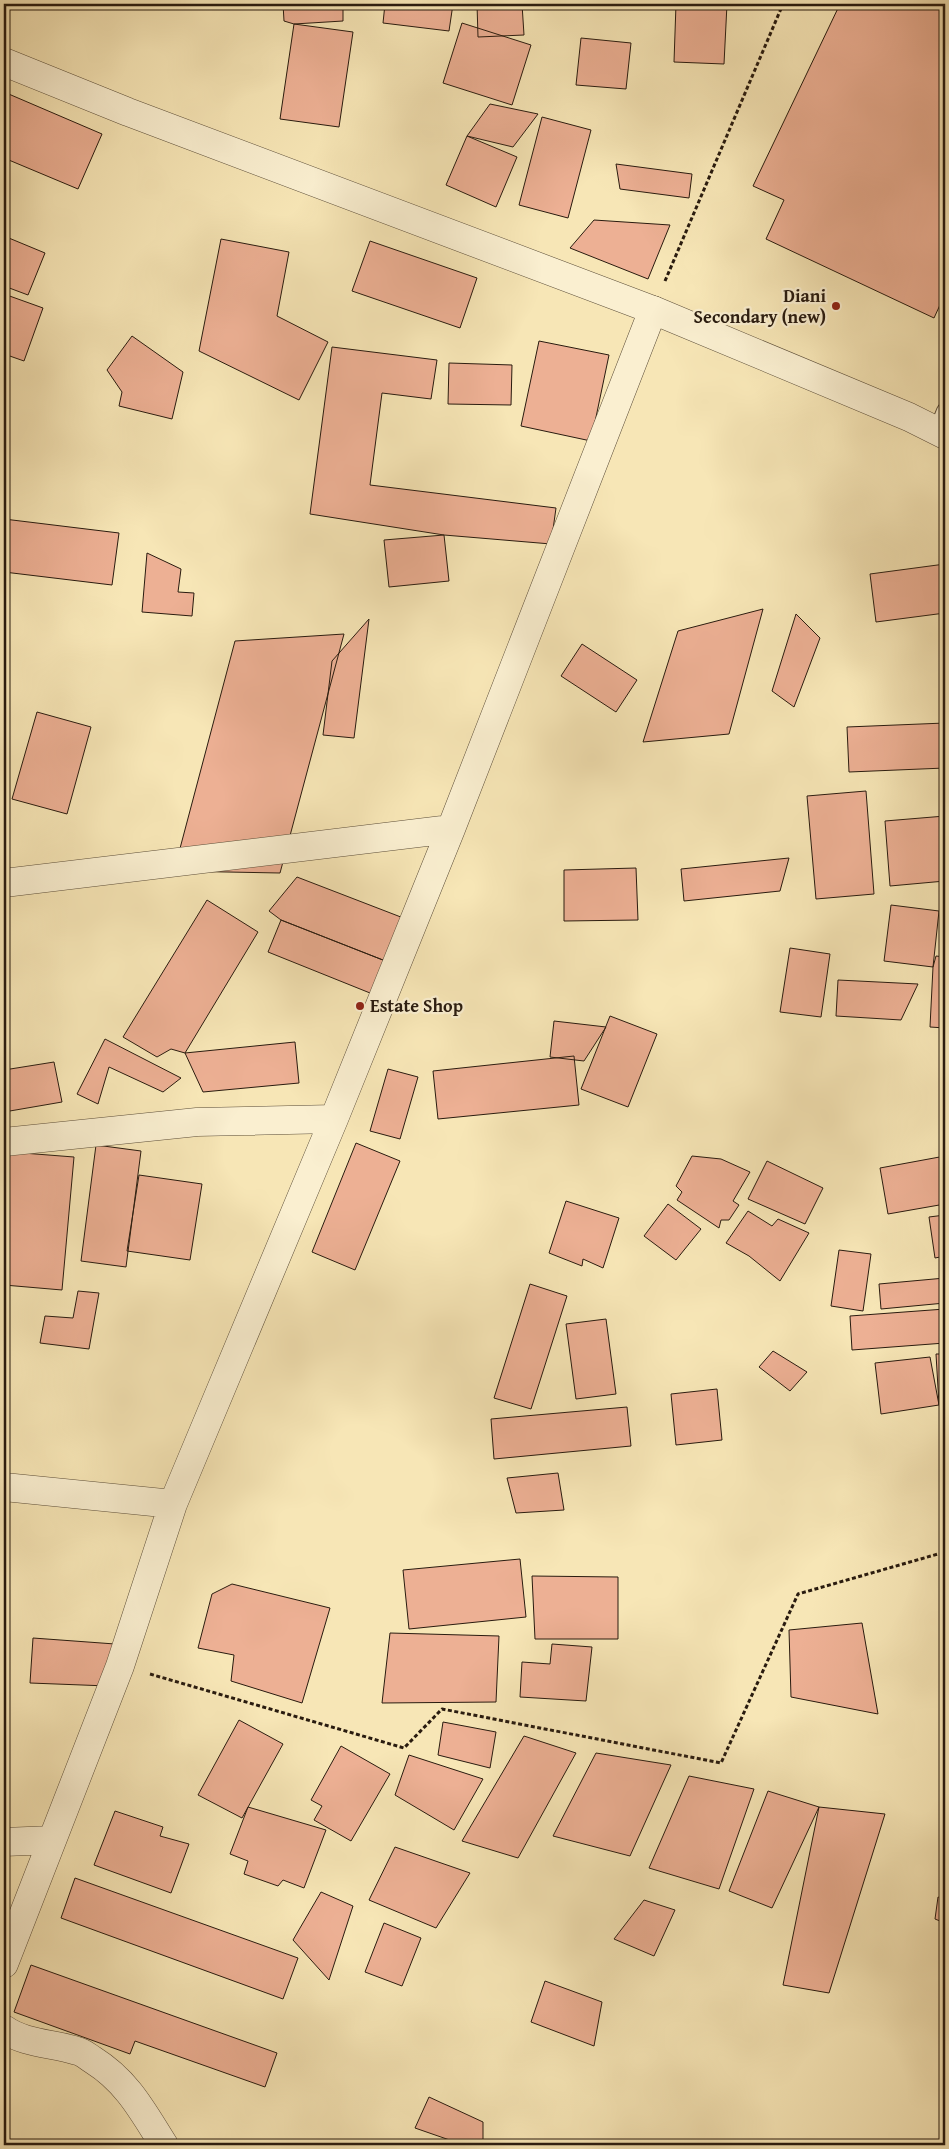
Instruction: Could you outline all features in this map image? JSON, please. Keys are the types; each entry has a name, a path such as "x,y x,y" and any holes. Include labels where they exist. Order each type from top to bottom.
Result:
{"street":[{"path":"4,62 128,112 653,310 909,417 943,426"},
{"path":"4,1964 120,1666 173,1504 334,1119 451,829 653,310"},
{"path":"4,883 451,829"},
{"path":"4,1142 197,1122 334,1119"},
{"path":"4,1487 173,1504"},
{"path":"4,1842 52,1840"},
{"path":"4,2029 11,2034 42,2044 78,2051 104,2067 127,2087 164,2145"}],"path":[{"path":"653,310 783,4"},
{"path":"120,1666 404,1748 442,1708 721,1763 798,1594 945,1552"}],"building":[{"path":"283,4 343,4 343,21 294,24 284,21"},
{"path":"385,4 453,4 449,31 383,23"},
{"path":"477,4 522,4 524,35 478,37"},
{"path":"676,4 727,4 724,64 674,62"},
{"path":"840,4 945,4 945,294 934,318 766,239 784,200 753,186"},
{"path":"462,23 531,45 512,105 443,83"},
{"path":"294,24 353,32 339,127 280,119"},
{"path":"581,38 631,43 626,89 576,85"},
{"path":"4,92 102,134 78,189 4,158"},
{"path":"490,104 538,114 513,147 467,136"},
{"path":"542,117 591,130 568,218 519,205"},
{"path":"467,136 517,157 496,207 446,185"},
{"path":"616,164 692,174 689,198 620,189"},
{"path":"594,220 670,225 648,279 570,248"},
{"path":"4,236 45,253 28,295 4,286"},
{"path":"221,239 289,252 277,316 328,342 299,400 199,351"},
{"path":"370,241 477,278 460,328 352,291"},
{"path":"4,294 43,308 24,361 4,354"},
{"path":"132,336 183,372 172,419 119,406 122,392 107,370"},
{"path":"539,341 609,355 591,441 521,426"},
{"path":"332,347 437,360 431,399 382,393 370,485 556,508 551,544 444,535 310,514"},
{"path":"449,363 512,365 511,405 448,404"},
{"path":"4,519 119,533 112,585 4,572"},
{"path":"444,535 449,581 389,587 384,540"},
{"path":"147,553 181,569 178,592 194,593 192,616 142,612"},
{"path":"945,564 945,613 876,622 870,574"},
{"path":"763,609 729,734 643,742 678,631"},
{"path":"796,614 820,638 794,707 772,691"},
{"path":"369,619 354,738 323,735 332,661"},
{"path":"344,634 280,873 174,871 235,641"},
{"path":"582,644 637,680 616,712 561,676"},
{"path":"37,712 91,727 67,814 12,799"},
{"path":"945,723 945,768 849,772 847,727"},
{"path":"866,791 874,894 816,899 807,796"},
{"path":"945,816 945,881 890,886 885,821"},
{"path":"789,858 780,891 684,901 681,869"},
{"path":"636,868 638,920 564,921 564,870"},
{"path":"297,877 406,919 388,962 281,920 269,911"},
{"path":"207,900 258,932 185,1053 171,1049 157,1057 123,1037"},
{"path":"891,905 939,911 933,967 884,961"},
{"path":"281,920 388,962 375,995 268,952"},
{"path":"790,948 830,954 821,1017 780,1012"},
{"path":"936,956 945,957 945,1028 930,1027 933,967"},
{"path":"838,980 918,984 901,1020 836,1016"},
{"path":"610,1016 657,1034 628,1107 581,1089"},
{"path":"554,1021 606,1027 584,1061 550,1057"},
{"path":"105,1039 181,1078 163,1092 109,1067 98,1104 77,1094"},
{"path":"295,1042 299,1083 203,1092 185,1053"},
{"path":"574,1056 579,1105 438,1119 433,1071"},
{"path":"54,1062 62,1102 4,1112 4,1070"},
{"path":"388,1069 418,1077 400,1139 370,1131"},
{"path":"356,1143 400,1161 355,1270 312,1252"},
{"path":"96,1145 141,1151 126,1267 81,1261"},
{"path":"10,1152 74,1157 62,1290 4,1285 4,1224"},
{"path":"692,1156 721,1159 750,1172 733,1201 739,1205 729,1220 721,1220 719,1228 677,1200 682,1192 676,1186"},
{"path":"945,1156 945,1204 888,1214 880,1168"},
{"path":"767,1161 823,1188 805,1224 748,1199"},
{"path":"139,1175 202,1184 190,1260 127,1251"},
{"path":"566,1201 619,1218 603,1268 583,1259 582,1266 549,1253"},
{"path":"668,1204 701,1229 676,1260 644,1236"},
{"path":"748,1211 772,1226 778,1219 809,1233 780,1281 749,1256 726,1243"},
{"path":"945,1215 945,1256 935,1258 929,1217"},
{"path":"839,1250 871,1254 863,1311 831,1306"},
{"path":"945,1278 945,1303 881,1309 879,1284"},
{"path":"530,1284 567,1296 531,1409 494,1398"},
{"path":"78,1291 99,1293 89,1349 40,1343 45,1316 73,1318"},
{"path":"945,1309 945,1343 852,1350 850,1316"},
{"path":"606,1319 616,1394 576,1399 566,1324"},
{"path":"773,1351 807,1372 790,1391 759,1367"},
{"path":"936,1354 945,1354 945,1405 939,1405"},
{"path":"930,1357 939,1405 881,1414 875,1363"},
{"path":"717,1389 722,1440 676,1445 671,1394"},
{"path":"627,1407 631,1446 494,1459 491,1419"},
{"path":"558,1473 564,1510 516,1513 507,1478"},
{"path":"520,1559 526,1617 409,1629 403,1570"},
{"path":"532,1576 618,1577 618,1639 535,1639"},
{"path":"232,1584 330,1608 302,1703 231,1681 234,1655 198,1648 212,1594"},
{"path":"862,1623 878,1714 791,1697 789,1630"},
{"path":"390,1633 499,1636 496,1702 382,1703"},
{"path":"33,1638 115,1644 108,1686 30,1683"},
{"path":"552,1644 592,1647 586,1701 520,1697 522,1662 550,1664"},
{"path":"239,1720 283,1744 242,1818 198,1795"},
{"path":"443,1722 496,1732 490,1768 438,1755"},
{"path":"524,1736 576,1753 518,1858 462,1841"},
{"path":"341,1746 390,1774 351,1841 314,1820 322,1806 311,1800"},
{"path":"596,1753 671,1765 630,1856 553,1836"},
{"path":"409,1755 483,1779 454,1830 395,1795"},
{"path":"689,1776 754,1789 719,1889 649,1868"},
{"path":"768,1791 819,1807 772,1908 729,1891"},
{"path":"248,1807 326,1830 304,1888 283,1880 278,1886 244,1874 248,1861 230,1854"},
{"path":"819,1807 885,1814 829,1993 783,1985"},
{"path":"115,1811 163,1827 160,1836 189,1844 171,1893 94,1865"},
{"path":"395,1847 470,1873 436,1928 369,1900"},
{"path":"75,1878 298,1958 283,1999 61,1918"},
{"path":"321,1892 353,1906 329,1980 293,1940"},
{"path":"938,1897 945,1899 945,1923 935,1919"},
{"path":"644,1900 675,1910 654,1956 614,1939"},
{"path":"384,1923 421,1938 402,1986 365,1972"},
{"path":"31,1965 277,2053 265,2087 135,2041 130,2054 14,2012"},
{"path":"545,1981 602,2002 594,2046 531,2022"},
{"path":"429,2097 483,2122 483,2145 464,2145 415,2128"}],"place":[{"name":"Diani Secondary (new)","path":"836,306"},
{"name":"Estate Shop","path":"360,1006"}]}
